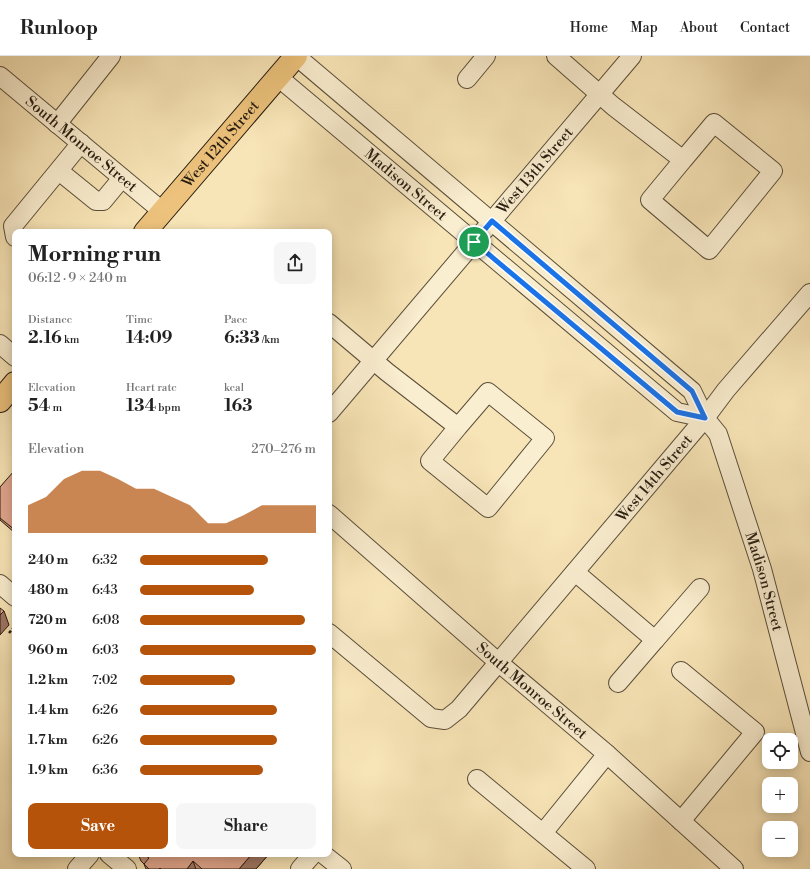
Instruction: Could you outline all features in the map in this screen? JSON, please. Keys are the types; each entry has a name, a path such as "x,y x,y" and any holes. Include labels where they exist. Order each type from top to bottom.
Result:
{"main road":[{"name":"West 12th Street","path":"147,229 296,56"},
{"path":"0,401 12,387"}],"street":[{"path":"58,124 111,56"},
{"name":"Madison Street","path":"296,56 692,391 705,418 718,434 762,569 809,743"},
{"path":"467,79 486,56"},
{"path":"556,56 599,94 684,160"},
{"name":"West 13th Street","path":"332,409 632,56"},
{"name":"South Monroe Street","path":"0,76 162,211"},
{"name":"Madison Street","path":"278,78 677,412 705,418"},
{"path":"714,123 773,171 708,250 650,200 684,160 714,123"},
{"path":"14,229 13,226 81,143"},
{"path":"59,171 96,201 103,201 122,178"},
{"name":"West 14th Street","path":"332,636 431,718 445,720 459,709 705,418 726,390 810,293"},
{"path":"332,326 458,427"},
{"path":"0,344 12,354"},
{"path":"488,392 545,438 488,508 430,461 458,427 488,392"},
{"name":"South Monroe Street","path":"332,517 498,662 607,754 732,868"},
{"path":"575,572 655,640"},
{"path":"0,584 12,594"},
{"path":"618,683 700,588"},
{"path":"681,671 755,732 681,821"},
{"path":"543,833 607,754"},
{"path":"477,779 586,869"},
{"path":"77,869 87,857"},
{"path":"97,857 110,869"},
{"path":"113,857 127,869"},
{"path":"300,869 310,857"},
{"path":"328,857 342,869"}],"path":[{"path":"9,633 12,630"}],"building":[{"path":"12,473 12,528 0,518 0,487"},
{"path":"0,608 4,611 0,615"},
{"path":"148,857 249,857 239,869 202,869 193,861 187,869 149,869 144,864 149,858"}],"route":[{"path":"492,221 692,391 705,418 677,412 474,242 492,221"}]}
